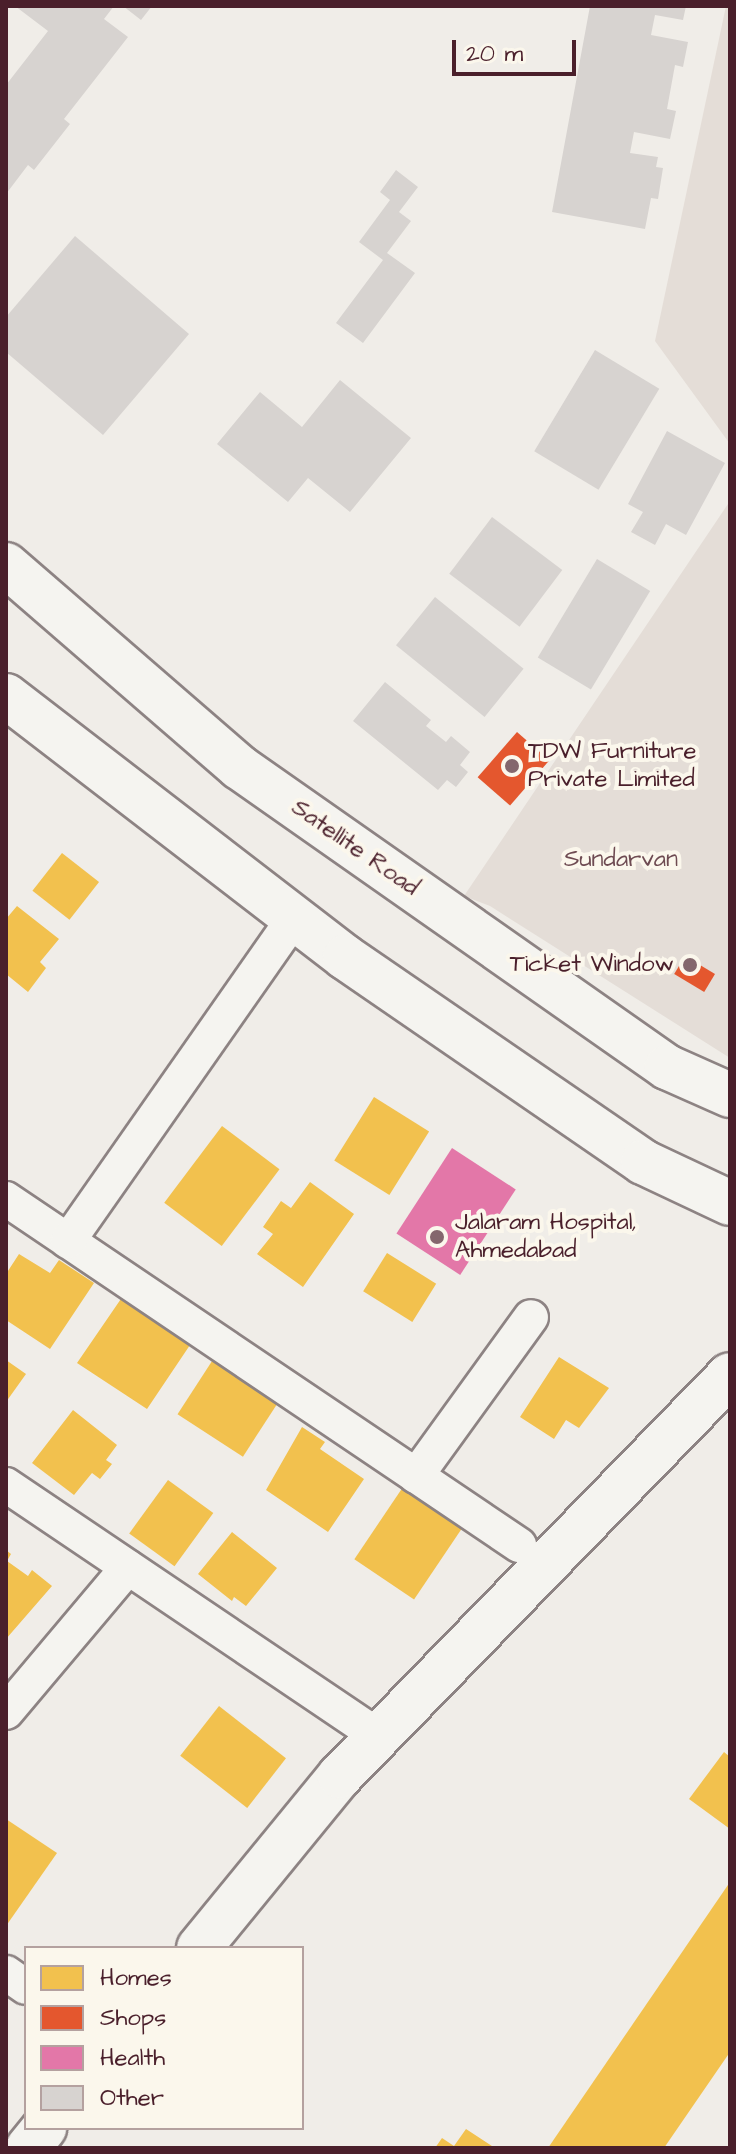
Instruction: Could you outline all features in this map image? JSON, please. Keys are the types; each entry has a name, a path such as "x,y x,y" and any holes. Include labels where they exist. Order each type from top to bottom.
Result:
{"main road":[{"name":"Satellite Road","path":"6,565 239,767 667,1067 730,1095"},
{"path":"6,696 294,918 643,1162 730,1203"},
{"path":"201,1946 378,1736 730,1375"},
{"path":"28,2148 42,2130"}],"street":[{"path":"68,1241 294,918"},
{"path":"6,1199 519,1545"},
{"path":"416,1476 531,1317"},
{"path":"6,1485 378,1736"},
{"path":"6,1712 128,1567"},
{"path":"6,1973 24,1986"}],"green space":[{"path":"726,6 730,6 730,444 655,341"},
{"name":"Sundarvan","path":"730,501 730,1058 490,906 464,896"}],"building: Homes":[{"path":"62,853 99,882 69,920 32,891"},
{"path":"17,906 59,939 40,962 46,968 28,992 6,974 6,919"},
{"path":"374,1097 429,1131 389,1195 334,1161"},
{"path":"222,1126 280,1169 222,1246 164,1203"},
{"path":"310,1182 354,1214 303,1287 257,1254 273,1234 263,1227 281,1201 291,1208"},
{"path":"387,1253 436,1284 412,1322 363,1291"},
{"path":"19,1254 50,1273 59,1260 94,1283 50,1349 6,1320 6,1274"},
{"path":"125,1293 170,1322 165,1329 190,1345 147,1409 77,1363"},
{"path":"559,1357 609,1388 579,1428 566,1420 554,1439 520,1417"},
{"path":"214,1358 279,1400 243,1457 178,1414"},
{"path":"6,1360 26,1374 6,1402"},
{"path":"73,1410 117,1445 106,1460 112,1464 100,1479 92,1473 74,1495 32,1463"},
{"path":"302,1427 325,1442 320,1449 364,1479 328,1532 266,1490"},
{"path":"168,1480 213,1513 175,1566 129,1533"},
{"path":"403,1487 463,1527 414,1599 354,1559"},
{"path":"232,1532 277,1568 246,1606 234,1597 232,1601 198,1574"},
{"path":"6,1550 11,1554 7,1561 28,1576 32,1570 52,1586 6,1639"},
{"path":"219,1706 286,1758 247,1808 180,1756"},
{"path":"724,1752 730,1757 730,1829 689,1799"},
{"path":"6,1819 57,1853 6,1926"},
{"path":"730,1882 730,2052 664,2148 548,2148"},
{"path":"466,2129 495,2148 435,2148 442,2138 454,2146"}],"building: Shops":[{"path":"517,732 549,760 510,805 478,777"},
{"name":"Ticket Window","path":"685,956 715,974 704,992 674,974"}],"building: Health":[{"path":"452,1148 516,1189 460,1275 396,1234"}],"building: Other":[{"path":"15,6 114,6 104,19 128,37 64,119 70,124 34,170 28,165 6,194 6,85 48,31"},
{"path":"123,6 152,6 141,20"},
{"path":"590,6 686,6 683,20 655,15 651,35 688,42 683,67 675,65 667,109 676,111 670,139 634,132 630,153 658,157 656,167 663,168 658,199 651,198 645,229 552,212"},
{"path":"396,170 418,187 399,212 411,221 387,253 415,273 363,343 336,323 383,260 359,242 390,200 380,192"},
{"path":"75,236 189,334 103,435 6,352 6,317"},
{"path":"595,350 659,389 599,490 534,451"},
{"path":"340,380 411,438 350,512 308,478 288,502 217,444 260,392 302,427"},
{"path":"667,431 725,463 686,535 666,524 655,545 631,532 643,512 628,504"},
{"path":"492,517 562,570 520,627 449,574"},
{"path":"597,559 650,591 591,690 538,658"},
{"path":"435,597 524,669 485,717 396,645"},
{"path":"385,682 431,720 426,726 446,742 451,736 470,752 460,765 468,772 456,787 447,780 438,790 353,721"}],"place":[{"name":"TDW Furniture Private Limited","path":"512,766"},
{"name":"Ticket Window","path":"690,965"},
{"name":"Jalaram Hospital, Ahmedabad","path":"437,1237"}]}
